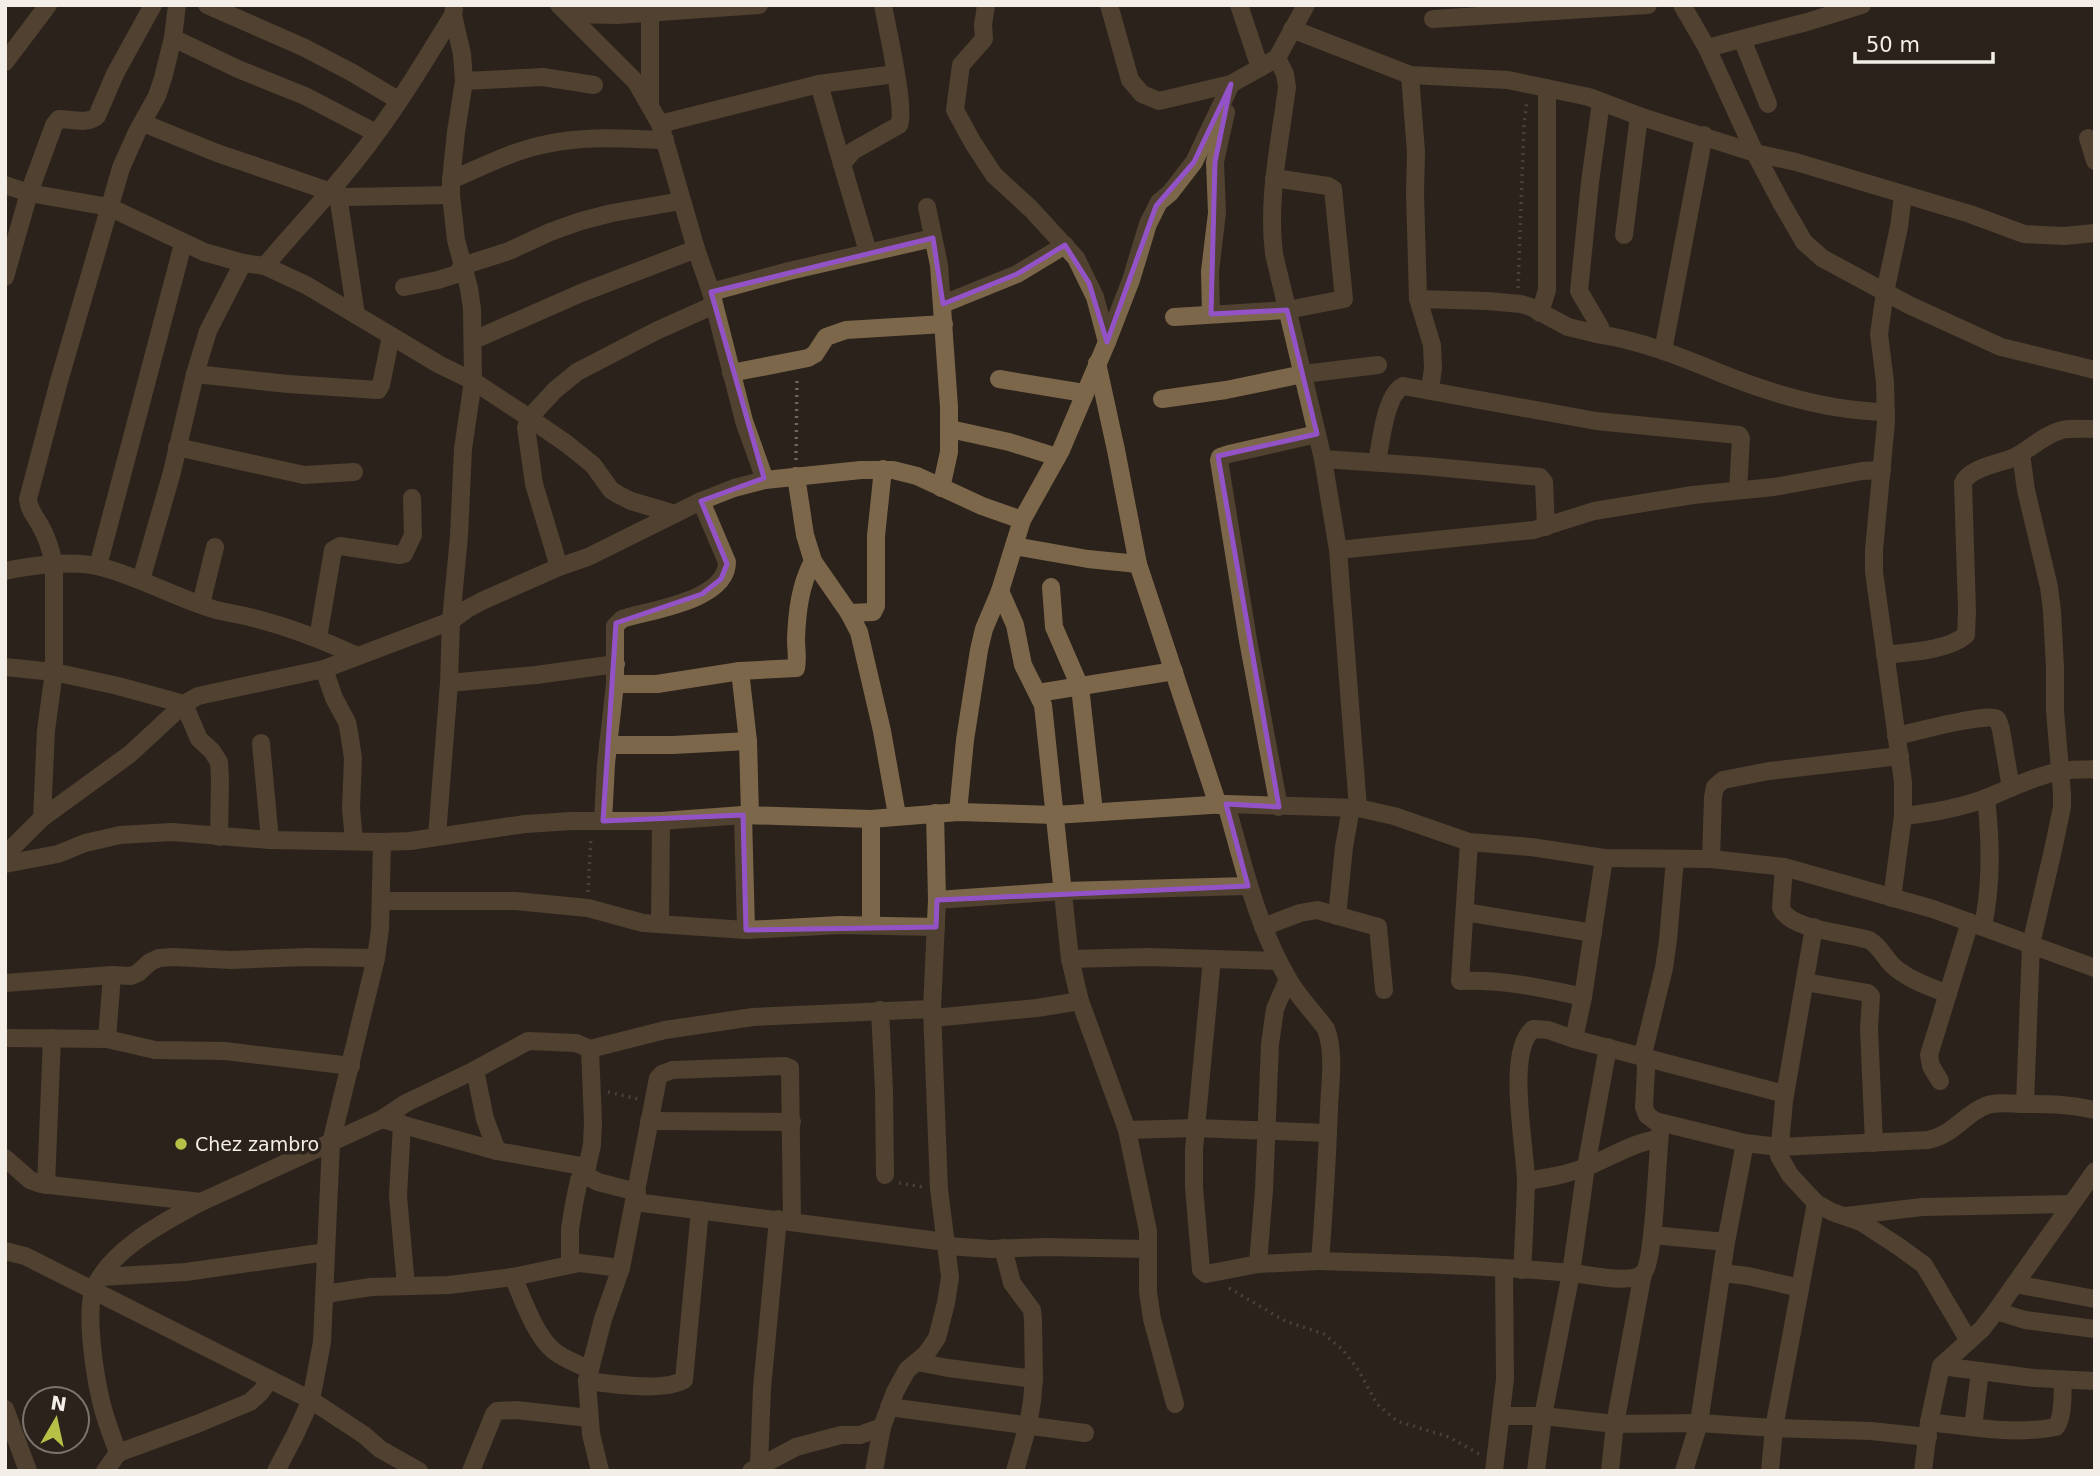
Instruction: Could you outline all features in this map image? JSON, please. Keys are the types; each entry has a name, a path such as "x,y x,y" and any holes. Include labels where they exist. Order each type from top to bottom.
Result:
{"street":[{"path":"5,62 48,5"},
{"path":"5,277 29,193 54,125 59,119 94,120 115,74 153,5"},
{"path":"42,818 46,730 54,672 54,564 41,526 29,507 29,499 109,207 125,158 157,96 173,38 177,5"},
{"path":"207,5 303,47 398,100"},
{"path":"564,10 617,15 650,9 759,5"},
{"path":"842,164 853,151 901,122 901,104 883,5"},
{"path":"986,5 984,40 961,65 955,110 972,143 994,175 1031,209 1076,258 1095,297 1107,342"},
{"path":"1109,5 1130,80 1142,94 1159,102 1231,84 1277,58 1306,5"},
{"path":"1239,5 1260,68"},
{"path":"1433,19 1648,5"},
{"path":"1682,5 1707,48 1755,153 1804,242 1822,258 1885,292 2001,347 2095,370"},
{"path":"1707,48 1861,5"},
{"path":"650,9 650,107"},
{"path":"265,266 334,194 417,74 453,10"},
{"path":"437,836 463,449 474,381 474,340 469,288 454,225 451,187 464,81 462,54 453,10"},
{"path":"564,10 636,82 663,132 681,201 712,298 744,421 765,480"},
{"path":"1292,29 1410,75 1508,80 1575,93 1755,153 1796,162 2024,234 2064,236 2095,233"},
{"path":"173,38 238,69 305,96 376,133"},
{"path":"1742,39 1768,104"},
{"path":"1277,58 1285,74 1287,88 1274,178 1271,231 1274,254 1323,460 1338,550 1354,808 1344,847 1337,916"},
{"path":"143,123 217,153 334,194 354,198 451,187 531,148 548,143 663,132 740,102 819,84 895,74"},
{"path":"1410,75 1416,152 1418,299 1432,345 1430,389"},
{"path":"464,81 543,77 594,85"},
{"path":"819,84 868,252"},
{"path":"1211,314 1210,271 1217,213 1215,162 1231,84"},
{"path":"958,812 965,740 979,650 1022,520 1057,457 1107,342 1158,202 1170,193 1194,162 1231,84"},
{"path":"1538,86 1547,290 1540,313"},
{"path":"1597,334 1600,327 1579,291 1601,102"},
{"path":"1624,235 1639,116"},
{"path":"1663,351 1704,135"},
{"path":"2088,138 2095,161"},
{"path":"1174,317 1287,310 1343,299 1333,189 1274,178"},
{"path":"5,185 29,193 109,207 204,253 243,264 265,266 306,285 440,365 474,381 567,444 593,465 611,489 619,495 675,514"},
{"path":"334,194 356,315"},
{"path":"1892,898 1903,817 1903,782 1874,572 1874,550 1886,412 1879,334 1903,195"},
{"path":"404,287 438,281 457,274 462,267 581,221 625,210 681,201"},
{"path":"927,207 940,265 950,429 949,452 940,488"},
{"path":"559,567 534,484 526,427 529,418 555,390 577,372 712,298 868,252 933,238"},
{"path":"98,566 183,244"},
{"path":"943,304 1017,274 1065,245"},
{"path":"474,340 581,293 696,249"},
{"path":"141,580 208,331 243,264"},
{"path":"1418,299 1487,301 1527,306 1568,327 1629,340 1781,394 1863,412 1886,412"},
{"path":"731,373 812,356 827,337 846,330 944,324"},
{"path":"195,374 378,390 391,336"},
{"path":"1097,363 1138,564 1248,886 1278,961 1329,1037 1328,1133 1320,1261"},
{"path":"1162,399 1226,390 1303,374 1378,365"},
{"path":"999,379 1084,393"},
{"path":"1377,462 1389,404 1394,393 1403,386 1596,421 1737,435 1741,438 1738,490"},
{"path":"950,429 1009,442 1057,457"},
{"path":"1885,655 1927,650 1955,642 1966,635 1968,611 1964,479 1973,472 2021,454 2036,442 2062,430 2095,429"},
{"path":"1279,807 1219,460 1229,454 1317,434"},
{"path":"177,447 304,475 354,472"},
{"path":"2021,454 2026,490 2051,599 2062,807 2031,944 2025,1104"},
{"path":"1323,460 1377,462 1540,477 1544,482 1546,527"},
{"path":"849,613 874,611 876,606 876,536 883,469"},
{"path":"5,855 42,818 130,754 184,704 198,696 324,669 451,621 484,600 589,556 701,501 742,485 796,476 883,469 917,476 940,488 1022,520"},
{"path":"1338,550 1500,534 1546,527 1594,511 1882,470"},
{"path":"796,476 813,561 859,632 882,731 897,816"},
{"path":"318,638 333,550 340,546 404,554 413,535 412,498"},
{"path":"597,820 615,684 614,629 618,621 687,601 710,589 725,573 726,559 701,501"},
{"path":"1014,546 1088,559 1138,564"},
{"path":"201,604 215,547"},
{"path":"615,684 657,684 740,671 796,667 801,595 804,578 813,561"},
{"path":"5,571 54,564 98,566 214,609 257,618 318,638 357,656"},
{"path":"1051,587 1054,627 1080,687 1094,812"},
{"path":"1000,591 1015,625 1023,665 1043,705 1070,959 1080,1001 1127,1130 1140,1184 1148,1231 1148,1292 1152,1319 1175,1404"},
{"path":"449,683 616,664"},
{"path":"5,667 54,672 184,704"},
{"path":"324,669 349,732 353,758 351,808 354,841"},
{"path":"740,671 748,741 746,930"},
{"path":"1038,693 1174,671"},
{"path":"184,704 199,739 219,762 219,837"},
{"path":"1896,736 1949,724 1995,718 2001,730 2011,788"},
{"path":"608,745 748,741"},
{"path":"261,743 270,840"},
{"path":"1711,859 1713,797 1715,786 1723,780 1769,771 1900,756"},
{"path":"1903,817 1943,810 1986,798 2060,771 2095,769"},
{"path":"1940,1081 1931,1066 1929,1055 1948,994 1977,924 1990,876 1986,798"},
{"path":"5,864 58,854 85,843 120,835 172,832 270,840 382,842 410,841 525,824 597,820 661,821 746,815 871,819 958,812 1055,814 1222,804 1354,808 1394,816 1469,842 1531,847 1604,858 1711,859 1784,867 1933,909 2095,968"},
{"path":"874,1471 882,1427 889,1407 907,1370 926,1354 941,1325 950,1277 939,1189 932,1013 937,900 935,813"},
{"path":"871,819 871,925"},
{"path":"660,924 661,821"},
{"path":"276,1471 311,1400 322,1342 331,1143 376,958 382,842"},
{"path":"1469,842 1460,981 1485,980 1583,997"},
{"path":"1574,1039 1604,858"},
{"path":"1611,1471 1615,1424 1652,1235 1660,1131 1645,1110 1645,1040 1657,1002 1668,940 1675,859"},
{"path":"1784,867 1782,913 1794,921 1869,940 1902,973 1948,994"},
{"path":"937,900 1064,891 1248,886"},
{"path":"381,901 515,901 588,908 629,920 660,924 746,930 871,925 936,927"},
{"path":"1263,927 1310,911 1322,911 1378,927 1384,990"},
{"path":"1465,912 1593,933"},
{"path":"1814,927 1785,1094 1779,1156 1790,1175 1815,1203 1861,1222 1924,1265 1969,1341"},
{"path":"5,983 131,976 150,962 173,957 231,960 376,958"},
{"path":"1070,959 1148,957 1278,961"},
{"path":"1212,959 1194,1149 1201,1270 1206,1274 1258,1264 1320,1261 1513,1269 1619,1279 1643,1273"},
{"path":"107,1039 112,975"},
{"path":"1258,1264 1272,1022 1288,979"},
{"path":"1805,982 1868,993 1871,996 1869,1029 1874,1143"},
{"path":"118,1453 101,1401 90,1324 97,1284 126,1250 148,1231 201,1202 382,1119 425,1093 528,1041 576,1043 590,1049 665,1030 753,1017 880,1010 932,1013 1037,1008 1080,1001"},
{"path":"880,1010 885,1175"},
{"path":"1495,1467 1505,1379 1506,1329 1526,1181 1519,1080 1523,1044 1527,1035 1533,1029 1548,1030 1785,1094"},
{"path":"5,1038 107,1039 155,1050 225,1051 351,1066"},
{"path":"46,1185 52,1038"},
{"path":"1536,1471 1543,1416 1572,1273 1586,1167 1608,1047"},
{"path":"570,1265 570,1229 579,1180 585,1170 593,1133 590,1049"},
{"path":"600,1471 589,1418 588,1375 603,1319 621,1268 658,1078 672,1070 785,1066 790,1068 792,1122 785,1220 762,1388 755,1468"},
{"path":"475,1070 485,1119 497,1151"},
{"path":"1526,1181 1561,1176 1586,1167 1660,1131 1779,1147 1874,1143 1934,1138 1957,1127 1975,1111 1987,1105 2060,1103 2095,1110"},
{"path":"382,1119 497,1151 585,1170 598,1182 636,1197 700,1210 946,1244 1003,1248 1148,1249"},
{"path":"649,1121 792,1122"},
{"path":"402,1124 398,1196 406,1286"},
{"path":"1127,1130 1196,1128 1328,1133"},
{"path":"1684,1471 1699,1423 1726,1242 1745,1143"},
{"path":"5,1158 30,1180 46,1185 201,1202"},
{"path":"1923,1471 1928,1429 1941,1366 1982,1329 2095,1171"},
{"path":"1770,1471 1774,1428 1815,1203"},
{"path":"1846,1216 1922,1207 2071,1204"},
{"path":"513,1277 548,1346 588,1375 645,1386 679,1383 684,1379 700,1210"},
{"path":"1652,1235 1726,1242"},
{"path":"1003,1248 1012,1283 1032,1310 1034,1379 1028,1425 1015,1471"},
{"path":"5,1251 97,1284 311,1400 364,1435 380,1449 419,1471"},
{"path":"97,1284 326,1252"},
{"path":"325,1294 372,1287 449,1285 513,1277 579,1263 621,1268"},
{"path":"1722,1273 1800,1288"},
{"path":"2015,1284 2095,1299"},
{"path":"1996,1311 2025,1320 2095,1329"},
{"path":"917,1362 1034,1379"},
{"path":"1941,1366 2063,1381 2095,1381"},
{"path":"1973,1427 1980,1371"},
{"path":"105,1471 118,1453 250,1402 270,1379"},
{"path":"1501,1416 1543,1416 1615,1424 1699,1423 1871,1431 1973,1427 2024,1430 2056,1427 2061,1414 2063,1381"},
{"path":"889,1407 1085,1433"},
{"path":"5,1409 28,1471"},
{"path":"471,1471 497,1411 516,1410 589,1418"},
{"path":"755,1468 796,1447 841,1435 860,1435 882,1427"}],"path":[{"path":"1517,304 1524,126 1538,86"},
{"path":"796,476 797,360"},
{"path":"588,908 597,820"},
{"path":"593,1088 653,1102"},
{"path":"885,1175 894,1182 939,1189"},
{"path":"1206,1274 1285,1321 1324,1334 1343,1350 1359,1371 1377,1404 1397,1421 1449,1437 1495,1467"}],"highlighted area":[{"path":"1231,84 1215,162 1211,314 1287,310 1317,434 1218,456 1279,807 1226,804 1248,886 937,900 936,927 746,930 743,815 603,821 616,623 702,594 721,579 727,564 701,501 764,478 711,292 933,238 943,304 1017,274 1065,245 1089,283 1107,342 1156,206 1194,162"}],"place":[{"name":"Chez zambro","path":"181,1144"}]}
